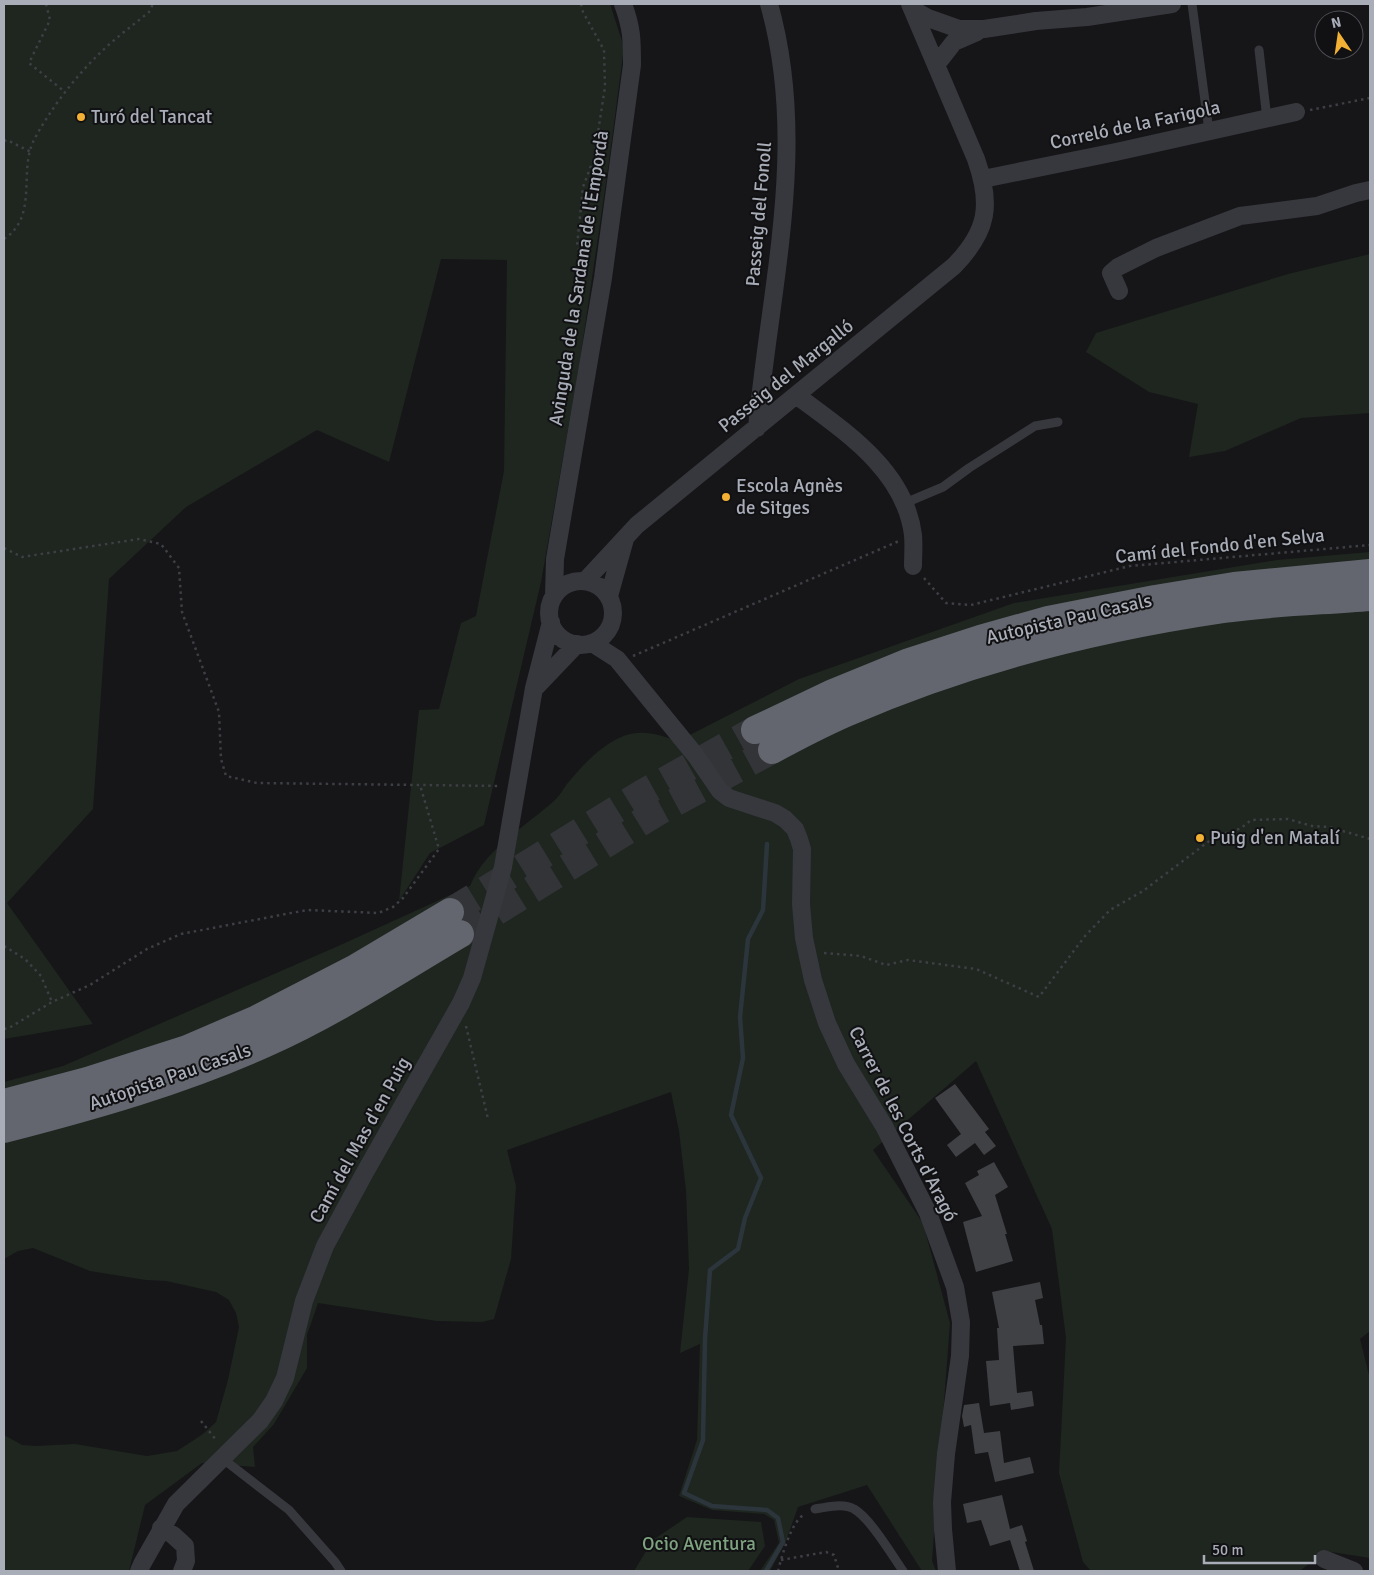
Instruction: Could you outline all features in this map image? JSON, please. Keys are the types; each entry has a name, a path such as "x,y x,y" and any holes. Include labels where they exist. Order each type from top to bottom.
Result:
{"highway":[{"name":"Autopista Pau Casals","path":"1370,574 1234,586 1048,620 909,662 833,693 763,740 846,713 920,684 997,658 1050,644 1150,622 1225,609 1370,597"},
{"name":"Autopista Pau Casals","path":"4,1103 87,1081 187,1049 257,1019 354,970 455,923 312,1021 233,1058 165,1083 70,1112 4,1129"},
{"path":"4,1090 87,1081"},
{"path":"4,1141 120,1109 165,1083"}],"street":[{"name":"Avinguda de la Sardana de l'Empordà","path":"554,596 554,559 603,278 632,65 630,20 623,4"},
{"name":"Passeig del Fonoll","path":"756,428 783,220 787,170 787,111 782,59 770,4"},
{"path":"911,6 928,18 959,29 984,29 1036,21 1087,17 1172,4"},
{"name":"Passeig del Margalló","path":"578,582 627,534 954,266 970,248 982,226 986,203 983,179 911,6"},
{"path":"936,65 954,42 984,29"},
{"name":"Correló de la Farigola","path":"983,179 1296,112"},
{"path":"1119,291 1111,273 1118,266 1156,248 1240,216 1318,206 1366,189"},
{"path":"796,395 860,445 885,472 905,504 913,535 913,566"},
{"path":"609,596 597,585 578,582 563,586 554,596 550,609 551,622 560,637 568,642 584,643 600,639 608,630 613,620 609,596 627,534"},
{"path":"554,559 578,582"},
{"name":"Camí del Mas d'en Puig","path":"139,1571 161,1528 176,1504 260,1422 274,1401 285,1378 304,1301 325,1246 461,1003 472,978 503,867 534,688 551,622"},
{"path":"608,630 617,659"},
{"path":"584,643 617,659"},
{"path":"534,688 584,643"},
{"name":"Carrer de les Corts d'Aragó","path":"617,659 711,776 720,791 729,798 775,813 785,819 795,829 802,849 801,904 804,938 813,980 827,1023 846,1064 884,1126 928,1213 955,1287 961,1322 960,1356 946,1454 942,1502 942,1529 947,1571"},
{"path":"161,1528 185,1546 186,1561 182,1571"},
{"path":"1324,1559 1354,1571"}],"lane":[{"path":"1192,4 1209,132"},
{"path":"1258,50 1266,119"},
{"path":"905,504 943,487 969,468 1036,426 1058,422"},
{"path":"225,1456 289,1510 341,1571"},
{"path":"815,1509 834,1506 853,1508 865,1519 903,1571"}],"path":[{"path":"46,4 50,20 29,63 65,92"},
{"path":"4,238 8,236 22,218 26,199 27,166 34,141 65,92 99,54 149,12 153,4"},
{"path":"581,4 583,12 604,50 605,87 594,158 583,187 577,246 582,255 603,278"},
{"path":"1296,112 1370,98"},
{"path":"4,140 31,152"},
{"path":"617,659 634,655 913,535"},
{"path":"4,548 22,557 139,539 162,544 179,568 182,612 219,712 221,759 226,776 257,783 518,786"},
{"name":"Camí del Fondo d'en Selva","path":"913,566 946,603 971,605 1130,566 1370,545"},
{"path":"4,1029 9,1028 52,1002 90,985 147,949 181,934 307,910 378,913 394,907 403,898 439,848 420,785"},
{"path":"804,938 816,953 861,956 886,965 908,960 976,969 1039,997 1085,936 1110,910 1144,891 1208,842 1230,831 1240,829 1251,820 1288,820 1312,826 1329,827 1370,839"},
{"path":"4,946 25,959 41,976 52,1002"},
{"path":"461,1003 488,1119"},
{"path":"201,1421 225,1456"},
{"path":"778,1571 791,1532 799,1517 815,1509"},
{"path":"781,1560 826,1552 834,1555 839,1571"}],"green space":[{"path":"4,4 610,4 624,47 579,367 541,582 484,825 430,853 399,901 419,710 439,709 461,623 476,616 504,471 507,260 441,259 389,462 317,430 186,507 109,579 93,809 7,903 93,1024 4,1039"},
{"path":"1370,254 1370,413 1301,418 1225,451 1189,457 1198,404 1149,392 1086,352 1096,333 1288,274"},
{"path":"1370,552 1370,1331 1360,1339 1370,1379 1370,1558 1325,1551 1300,1571 1091,1571 1083,1562 1059,1473 1066,1338 1052,1229 976,1061 873,1150 923,1223 950,1323 932,1561 936,1571 922,1571 867,1485 798,1507 786,1541 770,1571 760,1571 779,1543 774,1520 764,1514 712,1510 679,1496 697,1440 700,1344 680,1353 689,1269 686,1190 679,1131 671,1092 507,1150 516,1186 511,1259 494,1319 482,1322 437,1321 318,1303 307,1335 307,1368 274,1424 253,1447 255,1467 202,1463 145,1505 129,1571 4,1571 4,1435 22,1445 75,1444 147,1456 177,1451 203,1434 216,1422 228,1380 239,1327 236,1313 229,1300 216,1292 166,1281 146,1280 90,1271 33,1248 18,1251 4,1259 4,1082 63,1066 336,947 470,886 477,872 496,849 556,799 590,758 619,738 634,733 648,733 678,741 799,679 1014,603 1277,560"},
{"name":"Ocio Aventura","path":"687,1517 761,1522 765,1546 748,1571 634,1571 653,1540"}],"building":[{"path":"955,1084 989,1129 985,1132 996,1146 984,1155 975,1143 956,1157 947,1145 961,1134 935,1098"},
{"path":"994,1162 1008,1187 995,1195 1013,1261 976,1272 963,1222 982,1216 965,1183 979,1175 977,1171"},
{"path":"1040,1282 1043,1298 1035,1300 1040,1325 1042,1325 1044,1344 1013,1346 1017,1393 1032,1391 1034,1406 1011,1410 1010,1403 990,1406 986,1361 999,1360 997,1328 999,1328 992,1292"},
{"path":"979,1403 984,1433 1000,1431 1004,1463 1030,1457 1034,1473 995,1482 988,1452 975,1454 971,1425 964,1427 962,1416 964,1405"},
{"path":"1002,1495 1010,1529 1022,1525 1034,1571 1020,1571 1010,1540 990,1546 981,1520 967,1523 963,1504"}],"waterway":[{"path":"766,1571 783,1542 778,1518 767,1510 712,1506 684,1493 703,1440 705,1339 710,1270 738,1249 745,1218 761,1178 731,1115 743,1058 740,1017 748,939 763,910 767,844"}],"tunnel":[{"path":"450,912 643,793 755,730"},
{"path":"460,934 659,811 772,750"}],"place":[{"name":"Turó del Tancat","path":"81,117"},
{"name":"Escola Agnès de Sitges","path":"726,497"},
{"name":"Puig d'en Matalí","path":"1200,838"}]}
